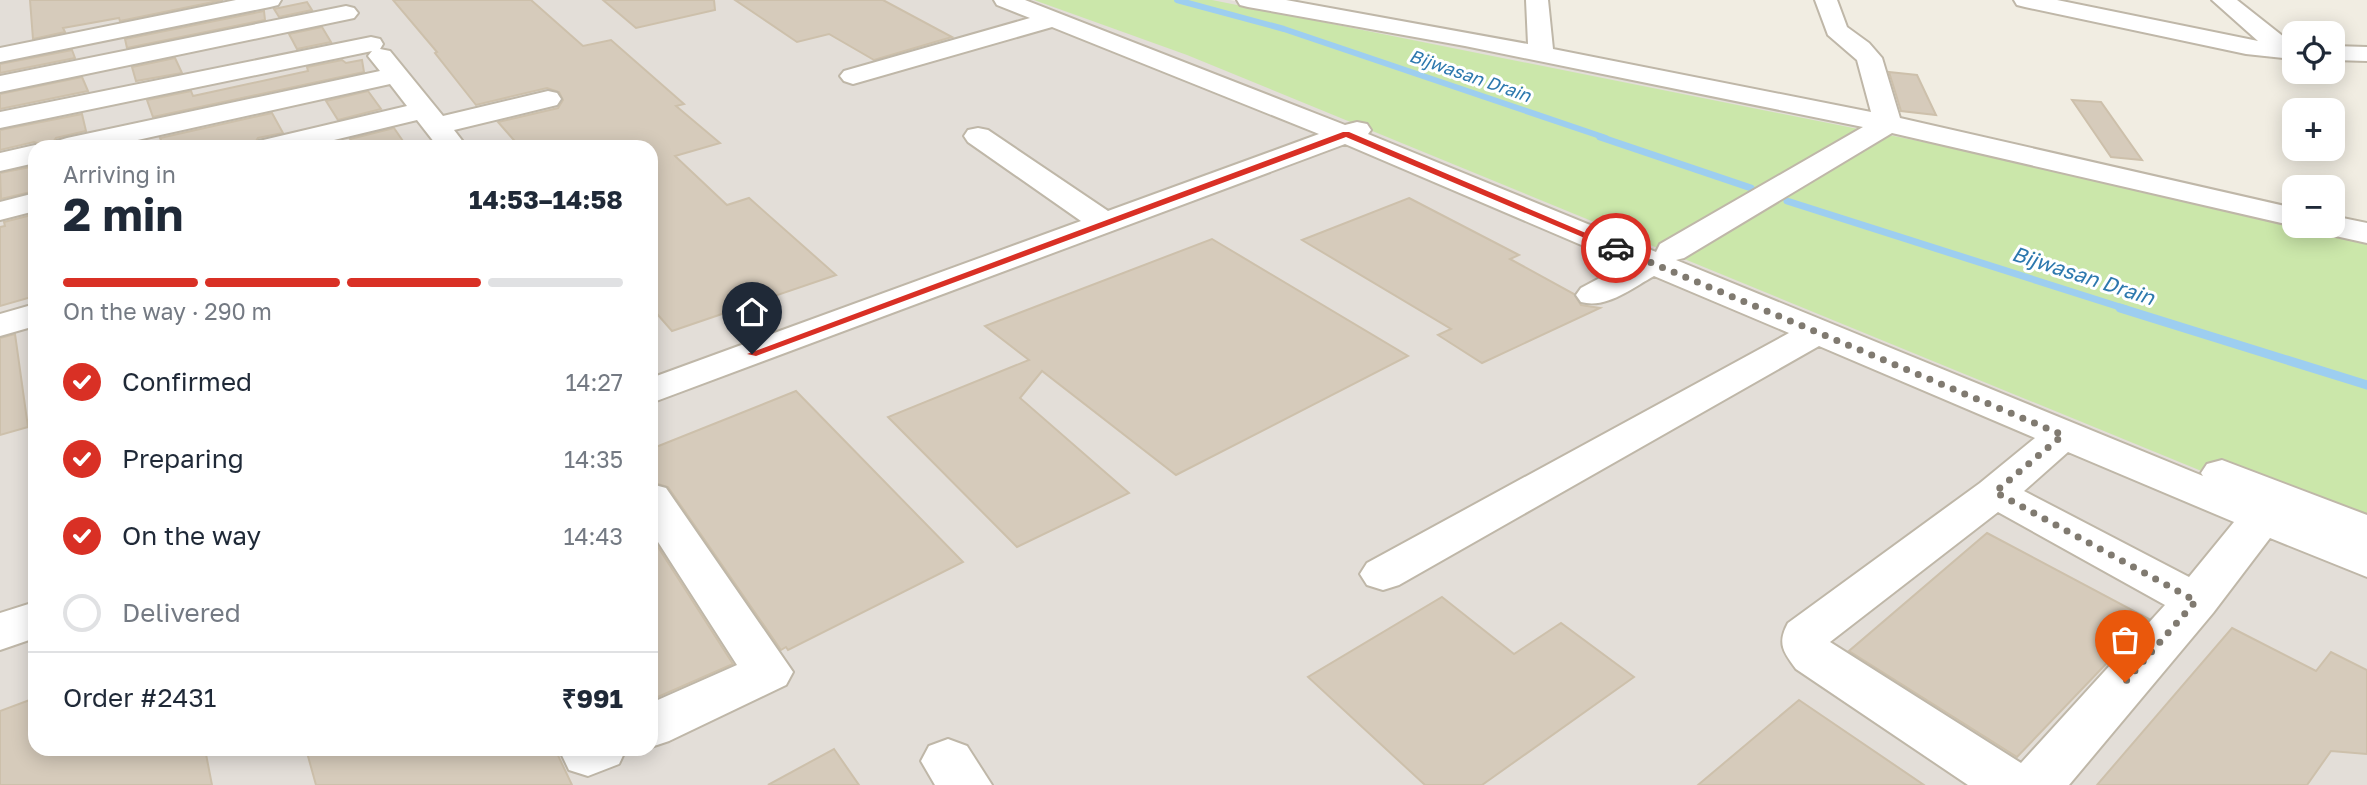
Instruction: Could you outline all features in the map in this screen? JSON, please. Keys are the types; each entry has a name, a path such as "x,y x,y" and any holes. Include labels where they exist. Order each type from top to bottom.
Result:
{"street":[{"path":"0,55 270,0"},
{"path":"1005,0 1352,132"},
{"path":"1022,0 1662,257 2367,532"},
{"path":"1248,0 1342,8 1541,55 1888,124 2282,214"},
{"path":"1537,0 1541,55"},
{"path":"1826,0 1836,30 1860,47 1869,58 1888,124"},
{"path":"2025,0 2246,47 2282,51"},
{"path":"2223,0 2282,46"},
{"path":"0,85 341,7 438,128"},
{"path":"853,76 1053,19"},
{"path":"0,120 371,44"},
{"path":"2345,53 2367,54"},
{"path":"99,140 396,75"},
{"path":"331,140 438,128 548,99"},
{"path":"1593,295 1888,124"},
{"path":"658,388 1352,132"},
{"path":"978,136 1105,223"},
{"path":"0,162 28,156"},
{"path":"0,211 28,204"},
{"path":"2345,228 2367,233"},
{"path":"1662,257 1819,331 2367,561"},
{"path":"0,325 28,317"},
{"path":"1383,574 1819,331"},
{"path":"2063,435 1995,492 1804,636 1805,646 1813,656 2000,778 2020,785 2037,784 2196,601 2262,519"},
{"path":"1995,492 2196,601"},
{"path":"658,508 768,672 658,723"},
{"path":"0,632 28,622"}],"shaded area":[{"path":"0,0 1230,0 2282,211 2282,238 2345,238 2345,222 2367,227 2367,785 0,785"}],"green space":[{"path":"1034,0 1212,0 2282,214 2282,238 2345,238 2345,226 2367,231 2367,539 1187,55"}],"building":[{"path":"30,0 223,0 120,21 119,18 63,28 65,32 33,39"},
{"path":"393,0 531,0 583,46 611,40 684,104 676,106 720,143 675,156 727,205 749,198 836,275 672,331 658,315 658,140 514,140 498,122 558,108 563,100 559,92 547,88 476,105 435,53 437,52"},
{"path":"603,0 714,0 715,10 636,28"},
{"path":"735,0 883,0 952,37 874,60 829,34 797,42"},
{"path":"307,2 312,10 279,17 274,9"},
{"path":"264,11 265,20 127,48 125,39"},
{"path":"322,27 331,42 297,49 289,34"},
{"path":"72,50 75,58 0,73 0,64"},
{"path":"175,58 182,73 136,81 132,67"},
{"path":"342,60 346,63 362,60 364,72 153,117 147,100 191,91 193,96 308,71 307,67"},
{"path":"1889,72 1917,75 1936,115 1901,111"},
{"path":"82,77 88,91 0,109 0,94"},
{"path":"368,91 381,109 338,120 326,101"},
{"path":"2072,100 2101,102 2142,160 2111,157"},
{"path":"272,113 283,133 257,140 160,138"},
{"path":"82,114 86,131 55,140 28,140 28,143 0,150 0,130"},
{"path":"394,128 402,140 351,140"},
{"path":"28,167 28,193 1,199 0,173"},
{"path":"1409,198 1519,255 1510,259 1574,294 1581,305 1600,308 1482,363 1438,335 1451,329 1302,240"},
{"path":"28,216 28,298 0,306 0,227 5,226 4,222"},
{"path":"1212,239 1408,356 1176,475 1042,371 1020,398 1129,493 1017,547 888,417 1029,360 985,326"},
{"path":"15,334 28,427 0,435 0,338"},
{"path":"796,391 963,562 788,650 786,647 781,650 668,487 658,484 658,446"},
{"path":"1987,533 2149,619 2017,757 1849,651"},
{"path":"658,547 733,664 658,697"},
{"path":"1442,597 1514,654 1561,623 1634,677 1482,785 1425,785 1308,677"},
{"path":"2232,628 2316,671 2331,652 2367,670 2367,754 2331,751 2307,785 2097,785"},
{"path":"1799,700 1924,785 1698,785"},
{"path":"28,701 28,756 206,756 212,785 0,785 0,711"},
{"path":"834,749 859,785 768,785"},
{"path":"308,756 558,756 572,785 316,785"}],"waterway":[{"name":"Bijwasan Drain","path":"1177,0 1284,29 1606,138"},
{"name":"Bijwasan Drain","path":"1600,137 1751,188"},
{"name":"Bijwasan Drain","path":"1787,201 2126,309"},
{"name":"Bijwasan Drain","path":"2120,308 2367,385"}],"way so far":[{"path":"1616,248 2063,435 1995,492 2196,601 2125,682"}],"route":[{"path":"752,354 1346,134 1616,248"}]}
